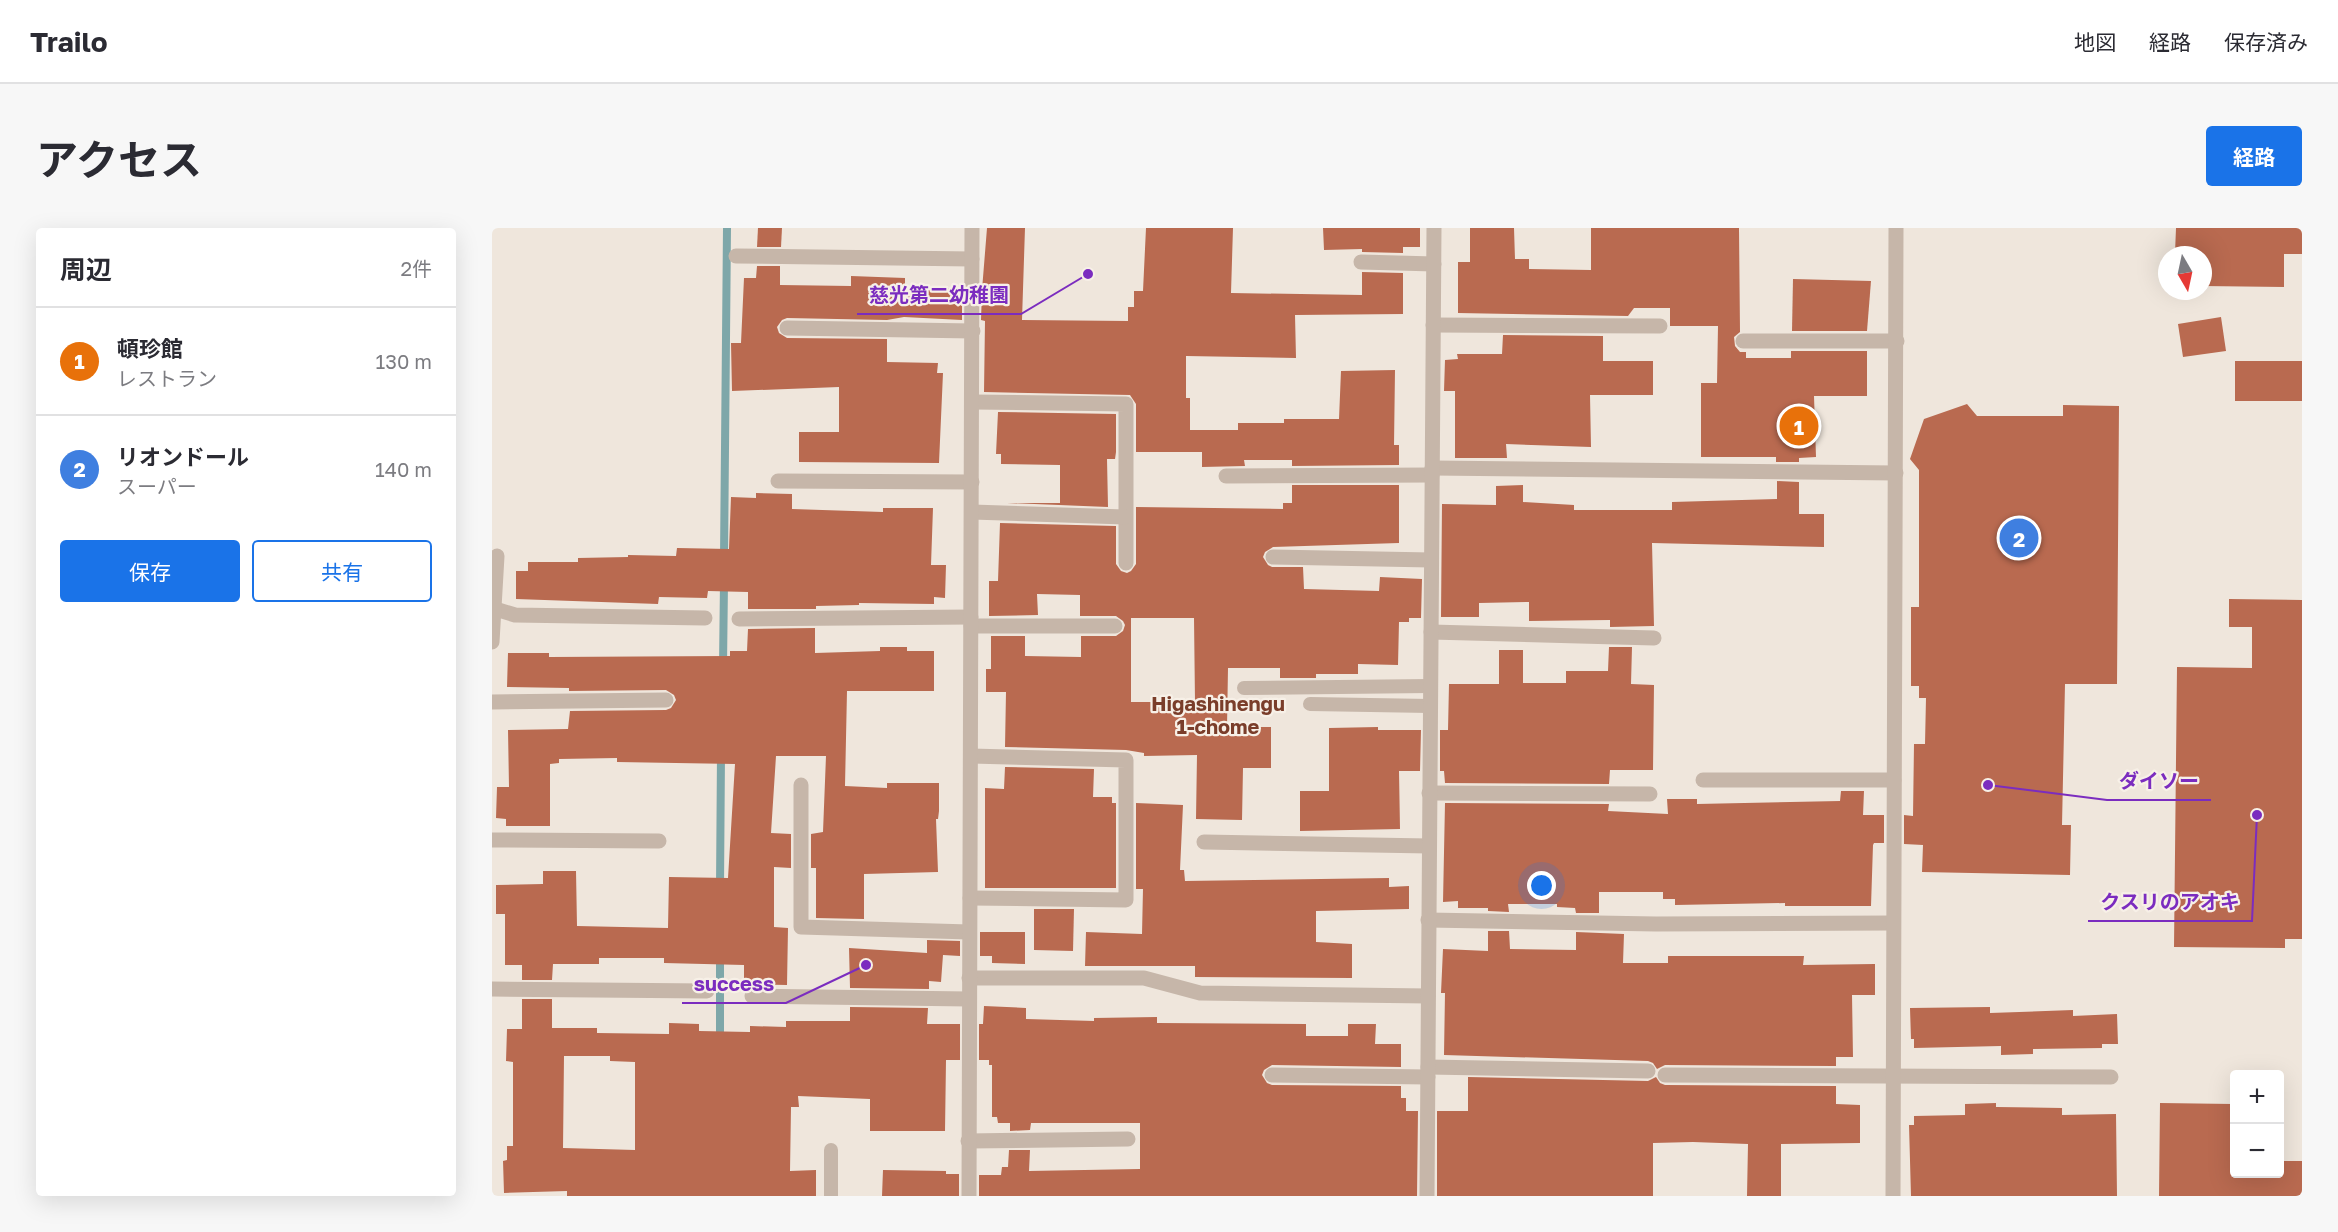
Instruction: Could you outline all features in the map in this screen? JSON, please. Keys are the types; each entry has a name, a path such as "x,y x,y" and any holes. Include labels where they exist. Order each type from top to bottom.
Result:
{"street":[{"path":"969,1196 972,228"},
{"path":"1427,1196 1434,228"},
{"path":"1893,1196 1896,228"},
{"path":"736,256 972,259"},
{"path":"1361,262 1434,264"},
{"path":"1433,325 1660,326"},
{"path":"787,328 973,331"},
{"path":"1743,341 1897,341"},
{"path":"973,402 1126,404 1126,563"},
{"path":"1226,476 1432,472 1896,473"},
{"path":"778,481 972,482"},
{"path":"972,512 1125,517"},
{"path":"492,642 497,556"},
{"path":"1273,557 1431,560"},
{"path":"493,608 515,615 705,618"},
{"path":"739,619 971,621 1115,626"},
{"path":"1431,632 1654,638"},
{"path":"492,702 666,700"},
{"path":"970,756 1126,759 1126,900 970,898"},
{"path":"1703,780 1894,780"},
{"path":"801,785 801,927 969,932"},
{"path":"1429,793 1650,794"},
{"path":"492,840 659,841"},
{"path":"1204,842 1429,846"},
{"path":"1428,920 1656,924 1893,923"},
{"path":"969,978 1144,978 1200,993 1428,996"},
{"path":"492,989 707,991"},
{"path":"752,996 969,999"},
{"path":"1272,1075 1648,1071"},
{"path":"1665,1075 2111,1077"},
{"path":"968,1141 1128,1139"}],"lane":[{"path":"1244,688 1430,686"},
{"path":"1310,704 1430,706"},
{"path":"831,1150 831,1196"}],"building":[{"path":"758,228 782,228 781,247 757,247"},
{"path":"987,228 1025,228 1022,320 1128,321 1128,307 1134,307 1134,291 1143,291 1146,228 1233,228 1231,293 1362,295 1362,272 1403,273 1403,314 1295,315 1296,358 1186,356 1186,398 1190,398 1190,430 1238,430 1238,423 1284,423 1284,419 1339,419 1341,371 1395,370 1394,445 1399,445 1399,465 1292,466 1292,460 1244,460 1245,466 1202,467 1202,452 1136,452 1136,404 1130,395 984,392 985,321 981,320"},
{"path":"1323,228 1420,228 1420,247 1403,247 1403,253 1362,252 1362,249 1324,250"},
{"path":"1470,228 1514,228 1515,259 1529,259 1529,269 1591,270 1591,228 1739,228 1740,332 1734,337 1735,346 1740,352 1746,352 1746,358 1791,358 1791,351 1867,351 1867,396 1814,396 1816,457 1799,458 1799,462 1776,462 1776,457 1701,457 1701,383 1717,383 1718,326 1670,326 1670,308 1634,308 1628,316 1458,313 1458,262 1470,262"},
{"path":"2176,228 2302,228 2302,254 2284,254 2284,287 2212,286 2212,246 2175,246"},
{"path":"757,266 780,266 780,285 851,286 851,276 905,278 905,287 962,289 962,320 904,317 887,320 787,318 782,320 777,327 779,333 787,338 887,339 887,362 938,363 937,373 943,373 939,463 799,462 799,432 839,432 839,387 732,391 731,343 741,343 744,278 756,278"},
{"path":"1793,279 1871,281 1867,331 1792,331"},
{"path":"2221,317 2226,351 2183,357 2178,324"},
{"path":"1503,335 1603,336 1603,361 1653,361 1653,395 1590,395 1591,447 1506,444 1507,458 1455,458 1455,391 1444,391 1445,360 1458,359 1457,354 1502,354"},
{"path":"2235,361 2302,361 2302,401 2235,401"},
{"path":"1967,404 1977,416 2063,416 2063,405 2119,406 2117,684 2065,684 2062,825 2071,825 2070,875 1922,872 1923,845 1904,844 1904,815 1913,816 1914,744 1925,744 1926,698 1919,698 1919,686 1911,686 1911,607 1919,607 1919,470 1910,459 1924,419"},
{"path":"998,412 1116,414 1115,459 1107,459 1108,507 1007,503 1060,503 1060,465 1001,464 1001,454 996,454"},
{"path":"1777,481 1799,482 1799,514 1824,514 1824,547 1652,543 1654,626 1610,627 1610,620 1529,621 1529,602 1479,603 1479,617 1441,617 1442,504 1496,505 1496,486 1523,485 1523,502 1574,505 1574,510 1672,510 1672,502 1777,499"},
{"path":"1292,485 1399,485 1399,543 1273,547 1265,552 1263,557 1272,567 1303,567 1304,589 1379,591 1380,577 1422,579 1421,618 1409,618 1409,622 1399,622 1398,665 1358,664 1358,674 1316,674 1316,678 1280,678 1280,668 1228,668 1227,727 1271,727 1271,768 1243,768 1242,820 1196,819 1197,755 1144,756 1144,753 1126,750 1005,747 1006,692 986,692 986,669 991,669 991,636 1025,636 1025,656 1081,657 1081,636 1116,636 1123,631 1125,625 1116,616 1080,616 1080,595 1037,594 1038,615 989,616 989,581 998,581 1000,523 1116,526 1116,564 1121,571 1127,573 1136,564 1136,507 1283,509 1283,503 1292,503","holes":["1131,618 1194,618 1195,702 1131,702"]},
{"path":"756,493 792,494 792,509 883,512 883,508 933,508 931,565 946,565 945,598 934,597 934,604 859,603 859,605 816,606 816,609 748,609 748,592 708,591 707,598 659,597 658,604 516,599 516,571 528,571 528,562 578,562 578,558 628,557 628,555 676,556 677,548 729,549 731,497 756,498"},
{"path":"2229,599 2302,600 2302,939 2285,939 2285,948 2174,947 2177,667 2252,668 2252,627 2229,627"},
{"path":"815,628 815,653 880,651 880,647 907,647 907,651 934,651 934,691 847,691 845,786 887,788 887,783 939,783 939,811 938,819 936,819 938,872 864,874 864,919 816,918 816,868 811,868 811,834 823,832 826,756 776,756 771,833 791,834 791,868 774,867 774,927 788,928 787,985 744,984 744,965 664,963 664,958 599,958 599,964 553,964 552,980 522,980 522,965 505,965 505,914 496,914 496,885 543,884 543,871 576,871 577,926 668,928 669,877 728,878 735,764 617,762 617,758 559,759 559,763 550,764 550,826 506,826 506,819 496,818 497,787 509,787 508,730 568,729 570,711 666,710 671,708 676,700 674,695 666,690 569,691 569,688 507,687 508,653 549,653 549,657 730,656 730,651 747,651 748,629"},
{"path":"1609,647 1632,647 1631,684 1654,685 1653,770 1610,770 1609,784 1445,783 1444,771 1440,771 1440,730 1448,730 1449,684 1499,684 1499,650 1523,650 1523,683 1566,683 1566,671 1608,671"},
{"path":"1378,727 1378,730 1421,730 1420,771 1399,771 1400,829 1300,831 1300,791 1329,791 1329,728"},
{"path":"1005,767 1094,769 1093,797 1112,797 1112,803 1116,803 1116,888 985,888 985,788 1004,789"},
{"path":"1841,791 1864,791 1863,815 1884,815 1884,843 1873,845 1871,906 1785,906 1785,903 1675,905 1675,899 1663,899 1663,892 1599,892 1599,913 1576,913 1575,908 1557,907 1557,904 1508,904 1509,912 1488,911 1488,908 1458,908 1458,901 1443,902 1445,803 1609,804 1608,811 1668,814 1667,799 1697,799 1697,804 1840,801"},
{"path":"1136,803 1183,805 1180,870 1184,870 1185,881 1389,878 1389,887 1409,886 1409,909 1316,911 1316,942 1352,944 1352,978 1195,977 1195,966 1085,966 1086,932 1142,934 1143,889 1136,889"},
{"path":"1034,909 1074,909 1073,951 1034,950"},
{"path":"1488,931 1509,931 1510,949 1576,950 1576,932 1624,934 1623,963 1668,963 1668,956 1804,956 1803,965 1875,964 1875,995 1852,995 1853,1057 1836,1057 1836,1066 1665,1065 1657,1069 1653,1063 1648,1061 1444,1055 1445,993 1441,993 1443,949 1488,951"},
{"path":"980,932 1025,932 1025,964 992,963 992,956 980,956"},
{"path":"927,940 960,941 960,956 943,955 941,982 929,981 929,989 850,988 849,948 927,953"},
{"path":"522,999 552,999 552,1028 597,1028 597,1033 669,1034 669,1023 699,1024 699,1031 750,1032 750,1026 786,1027 786,1021 850,1021 850,1007 928,1008 927,1024 960,1024 960,1060 946,1060 945,1131 870,1131 870,1099 798,1096 799,1107 791,1107 790,1171 816,1170 816,1196 567,1196 567,1191 504,1193 503,1161 507,1160 507,1146 513,1146 513,1062 506,1061 507,1029 522,1029","holes":["564,1056 610,1056 610,1061 635,1062 635,1150 563,1148"]},
{"path":"984,1006 1026,1008 1026,1019 1094,1021 1094,1018 1157,1017 1157,1023 1306,1024 1306,1036 1348,1036 1348,1024 1376,1024 1375,1044 1401,1044 1401,1067 1272,1065 1264,1070 1262,1075 1267,1083 1272,1085 1401,1086 1401,1098 1406,1098 1406,1111 1418,1111 1417,1196 979,1196 979,1175 1001,1175 1002,1167 1008,1167 1009,1150 1030,1150 1029,1171 1140,1169 1140,1123 1031,1123 1030,1130 1010,1131 1010,1123 998,1123 997,1117 992,1117 992,1065 989,1065 989,1060 979,1060 979,1024 983,1024"},
{"path":"1990,1007 1990,1013 2073,1010 2073,1016 2117,1014 2118,1044 2102,1044 2102,1048 2033,1049 2033,1054 2001,1055 2001,1046 1914,1048 1914,1039 1911,1039 1910,1008"},
{"path":"1468,1077 1648,1081 1656,1077 1660,1083 1665,1085 1836,1086 1836,1104 1860,1105 1860,1143 1781,1144 1781,1196 1747,1196 1748,1144 1693,1142 1653,1143 1653,1196 1437,1196 1437,1111 1468,1111"},
{"path":"1996,1103 1996,1107 2062,1108 2062,1115 2116,1114 2117,1196 1911,1196 1909,1125 1914,1125 1914,1116 1965,1115 1965,1104"},
{"path":"2160,1103 2230,1104 2230,1178 2284,1178 2284,1161 2302,1161 2302,1196 2159,1196"},
{"path":"883,1170 946,1171 946,1174 959,1174 959,1196 882,1196"}],"waterway":[{"path":"724,558 727,228"},
{"path":"723,666 724,582"},
{"path":"720,888 721,753"},
{"path":"720,954 720,1041"}],"place":[{"name":"慈光第二幼稚園","path":"1088,274"},
{"name":"頓珍館","path":"1799,426"},
{"name":"リオンドール","path":"2019,538"},
{"name":"ダイソー","path":"1988,785"},
{"name":"クスリのアオキ","path":"2257,815"},
{"name":"success","path":"866,965"}],"district":[{"name":"Higashinengu 1-chome","path":"1218,716"}]}
